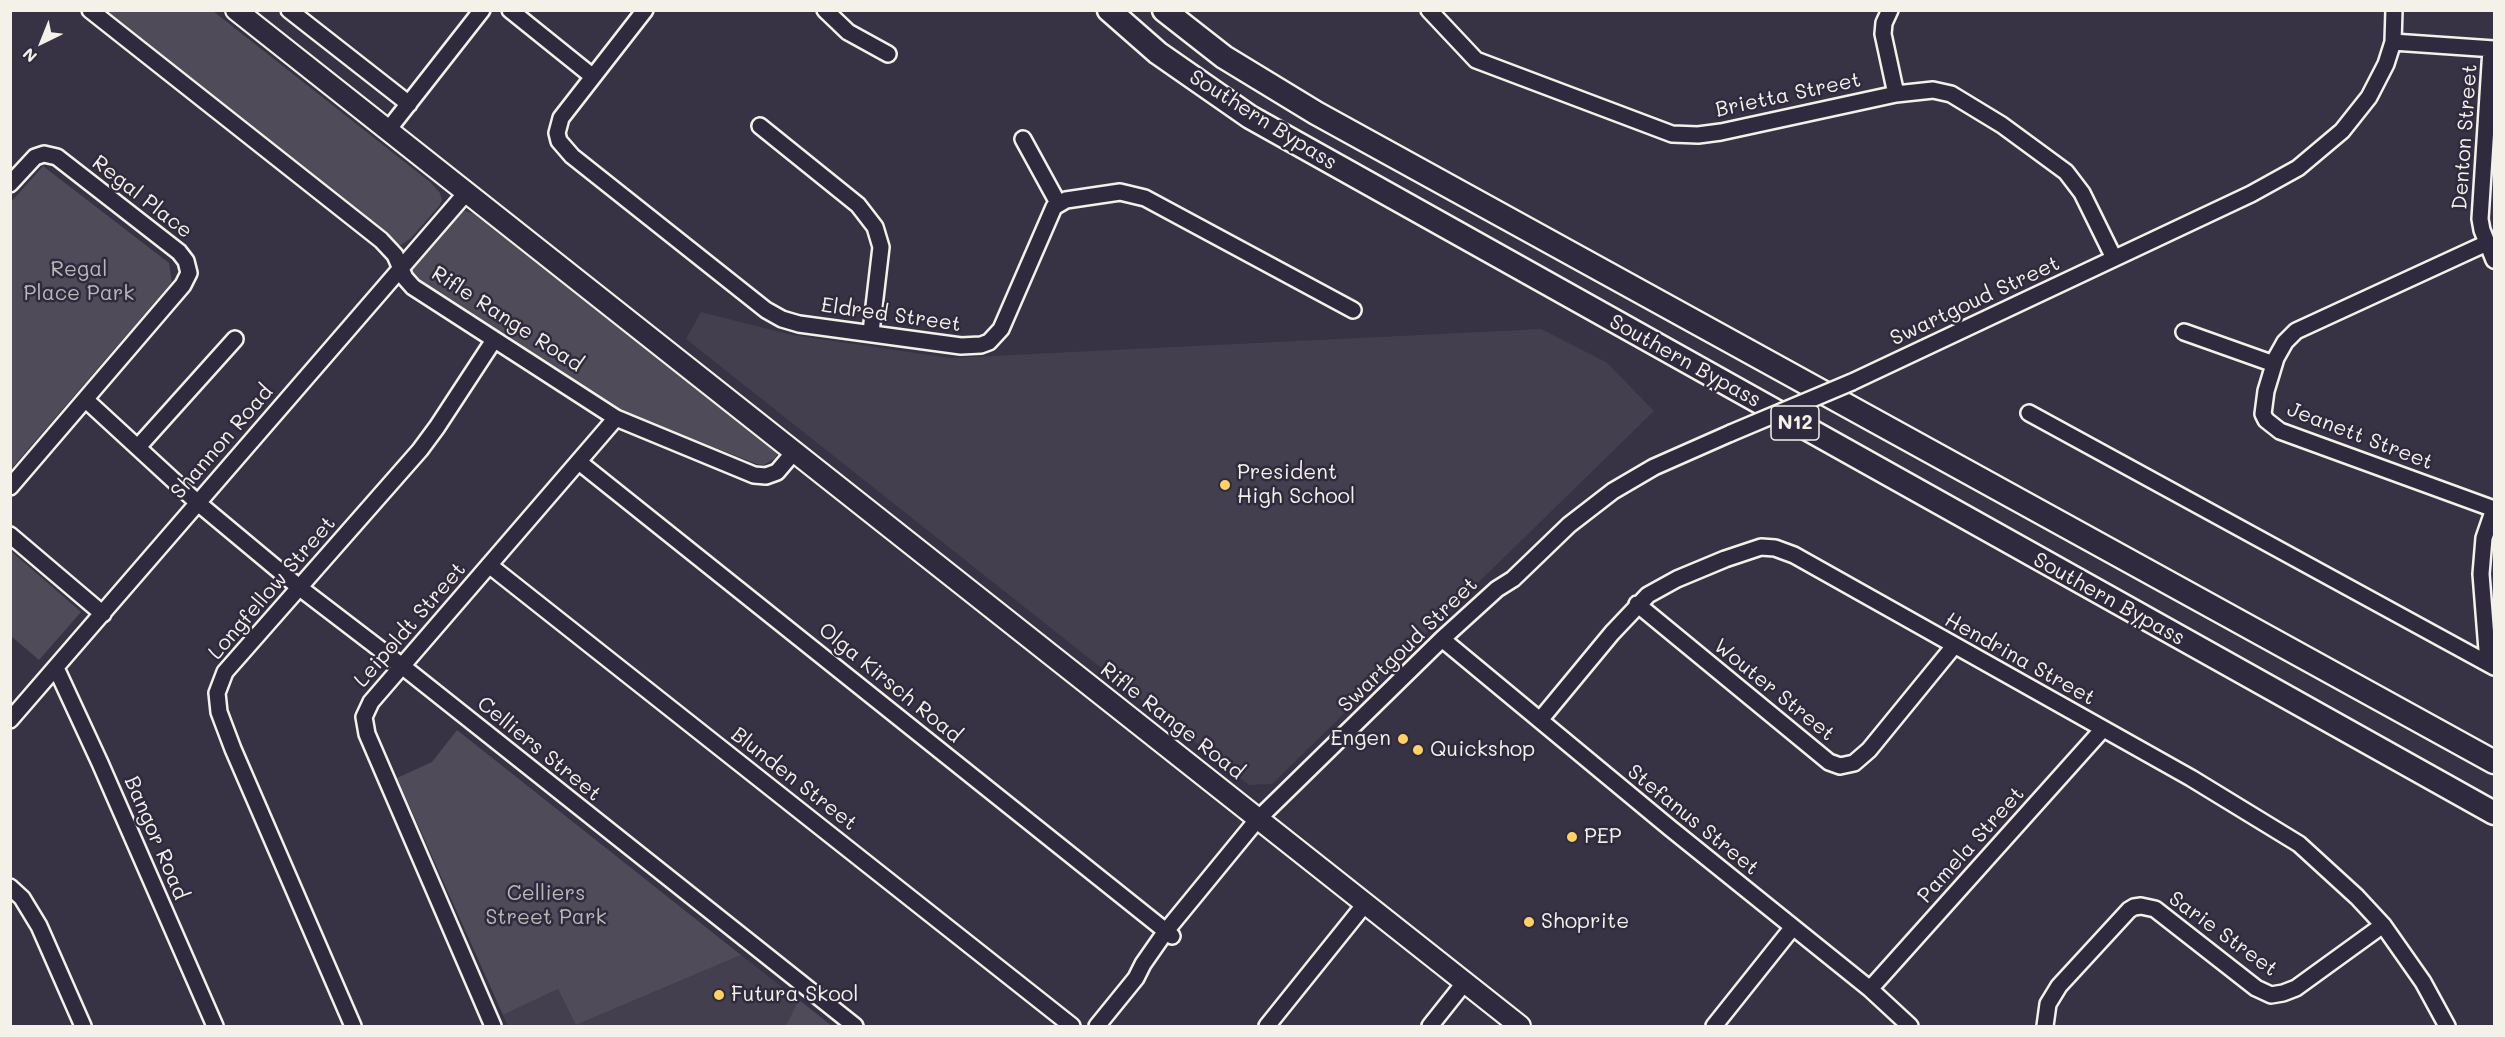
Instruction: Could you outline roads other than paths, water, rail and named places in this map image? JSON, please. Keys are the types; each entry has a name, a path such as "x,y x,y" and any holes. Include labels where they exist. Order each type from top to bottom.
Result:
{"highway":[{"name":"Southern Bypass","path":"1109,10 1158,53 1250,117 2494,813"},
{"name":"Southern Bypass","path":"1164,10 1224,57 1316,113 2494,762"}],"main road":[{"name":"Rifle Range Road","path":"236,10 1520,1026"}],"street":[{"name":"Rifle Range Road","path":"90,10 381,240 395,255 413,287 616,418 754,475 766,476 777,472 794,452"},
{"path":"289,10 409,104"},
{"path":"388,130 482,10"},
{"path":"510,10 592,76 645,10"},
{"path":"825,10 848,32 888,54"},
{"name":"Brietta Street","path":"1429,10 1476,60 1672,134 1698,135 1721,132 1896,94 1933,90 1951,94 2066,172 2082,193 2114,258"},
{"path":"1890,10 1884,23 1883,34 1896,94"},
{"name":"Swartgoud Street","path":"1097,1026 1136,978 1143,964 1261,823 1326,763 1446,642 1503,594 1513,579 1569,525 1613,491 1654,467 1852,382 2273,183 2319,152 2342,131 2364,105 2386,64 2393,42 2394,10"},
{"path":"2393,42 2493,49"},
{"name":"Denton Street","path":"2493,49 2489,166 2480,219 2494,260"},
{"name":"Eldred Street","path":"592,76 561,118 557,133 559,141 572,156 766,310 782,319 799,324 961,346 981,345 989,342 1001,329 1045,225 1058,203"},
{"path":"760,126 858,205 875,227 881,247 871,332"},
{"path":"1023,139 1058,203 1074,198 1120,192 1137,195 1353,310"},
{"name":"Regal Place","path":"10,184 35,157 44,154 57,158 179,252 188,265 189,273 183,285 10,487"},
{"name":"Shannon Road","path":"10,720 400,266 466,193"},
{"name":"Jeanett Street","path":"2487,243 2296,331 2285,342 2274,364 2263,414 2271,426 2280,431 2494,509"},
{"path":"2184,332 2274,364"},
{"path":"138,447 235,339"},
{"name":"Longfellow Street","path":"353,1026 233,749 219,712 217,700 220,682 225,672 420,450 494,340"},
{"name":"Celliers Street","path":"86,400 198,503 300,588 402,666 855,1026"},
{"path":"2029,413 2491,665"},
{"name":"Leipoldt Street","path":"494,1026 364,717 371,702 616,418"},
{"name":"Olga Kirsch Road","path":"579,462 1170,934"},
{"path":"2491,665 2481,573 2484,538 2494,509"},
{"path":"10,535 102,614"},
{"name":"Hendrina Street","path":"1540,720 1637,604 1660,587 1725,559 1761,547 1775,548 1794,555 2103,729 2262,820 2299,844 2357,897 2383,925 2416,972 2447,1026"},
{"name":"Blunden Street","path":"489,565 1072,1026"},
{"name":"Wouter Street","path":"1637,604 1829,762 1840,766 1854,763 1869,750 1954,646"},
{"name":"Stefanus Street","path":"1446,642 1870,989 1910,1026"},
{"name":"Bangor Road","path":"56,668 215,1026"},
{"name":"Pamela Street","path":"1870,989 2103,729"},
{"path":"12,889 31,910 83,1026"},
{"path":"1267,1026 1365,904"},
{"name":"Sarie Street","path":"2045,1026 2048,1004 2060,986 2134,907 2155,909 2256,988 2271,995 2296,988 2383,925"},
{"path":"1714,1026 1793,927"},
{"path":"1430,1026 1465,982"}],"place":[{"name":"President High School","path":"1225,485"},
{"name":"Engen","path":"1403,739"},
{"name":"Quickshop","path":"1418,750"},
{"name":"PEP","path":"1572,837"},
{"name":"Shoprite","path":"1529,922"},
{"name":"Futura Skool","path":"719,995"}],"park label":[{"name":"Regal Place Park","path":"79,282"},
{"name":"Celliers Street Park","path":"546,906"}]}
